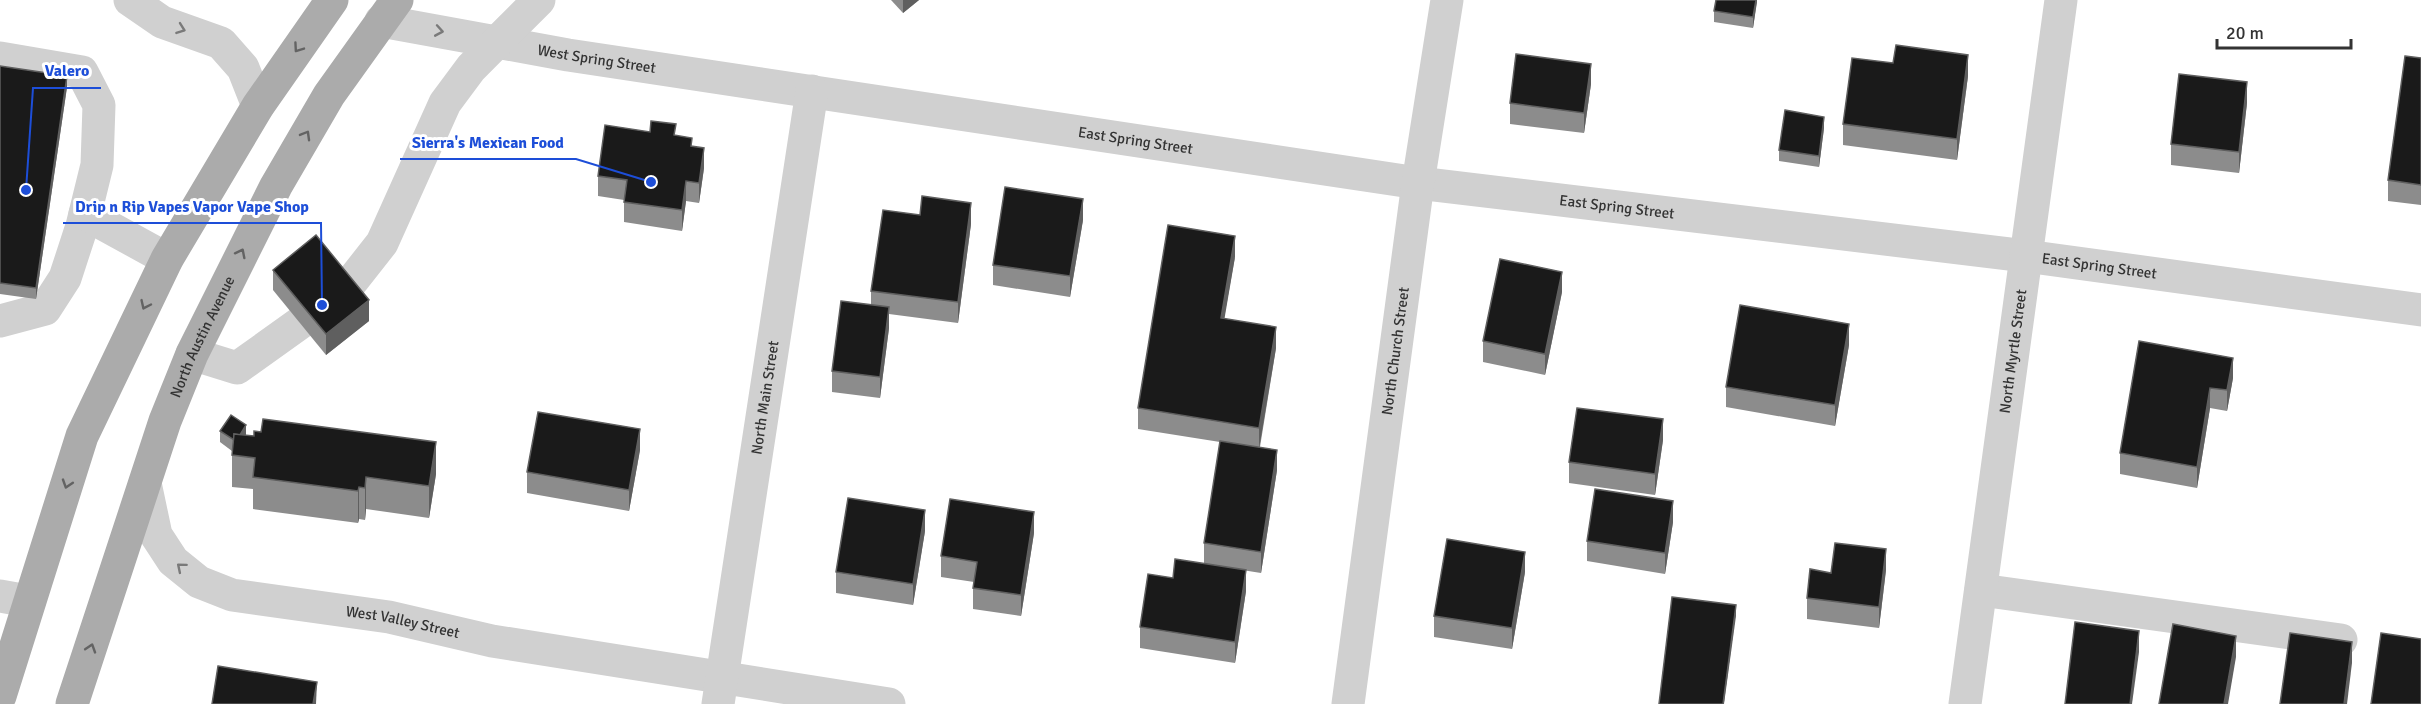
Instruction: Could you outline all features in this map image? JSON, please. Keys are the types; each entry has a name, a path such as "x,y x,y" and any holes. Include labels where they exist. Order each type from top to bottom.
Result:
{"main road":[{"path":"0,696 14,599 82,436 167,259 258,106 332,0"},
{"name":"North Austin Avenue","path":"72,704 165,421 192,354 276,186 329,95 396,7"}],"street":[{"path":"130,0 162,22 221,43 243,68 258,106"},
{"path":"345,290 382,243 445,103 471,68 539,0"},
{"name":"North Church Street","path":"1348,704 1418,183 1447,0"},
{"name":"North Myrtle Street","path":"1965,704 2061,0"},
{"name":"West Spring Street","path":"396,7 498,42 568,55 812,91"},
{"path":"0,58 82,72 99,105 97,165 85,214 65,278 45,309 0,321"},
{"name":"East Spring Street","path":"812,91 1418,183 2026,256 2421,310"},
{"name":"North Main Street","path":"720,690 812,91"},
{"path":"85,214 167,259"},
{"path":"192,354 237,368 300,323"},
{"name":"West Valley Street","path":"145,483 156,535 173,561 199,582 232,595 389,617 720,690 889,704"},
{"path":"1981,590 2341,640"}],"building":[{"path":"1716,0 1756,0 1753,17 1714,11"},
{"path":"1896,45 1968,55 1957,139 1843,124 1852,58 1893,63"},
{"path":"1516,54 1591,64 1584,113 1510,103"},
{"path":"2405,56 2421,58 2421,185 2388,180"},
{"path":"0,66 67,76 36,288 0,283"},
{"path":"2179,74 2247,82 2239,152 2171,144"},
{"path":"1785,110 1824,117 1819,156 1779,150"},
{"path":"651,121 676,124 674,135 692,138 691,146 704,148 699,183 686,181 682,210 624,202 627,180 598,176 605,125 650,132"},
{"path":"1005,187 1083,199 1070,276 993,265"},
{"path":"922,196 971,203 958,302 871,291 883,210 920,215"},
{"path":"1168,225 1235,236 1221,318 1276,327 1259,428 1138,408"},
{"path":"316,235 369,300 326,334 273,270"},
{"path":"1500,259 1562,272 1545,354 1483,341"},
{"path":"841,301 889,307 880,377 832,371"},
{"path":"1740,305 1849,324 1835,405 1726,387"},
{"path":"2139,341 2233,358 2227,390 2210,388 2197,467 2120,453"},
{"path":"1577,408 1663,419 1655,474 1569,462"},
{"path":"538,412 640,429 629,490 527,472"},
{"path":"231,415 246,425 240,435 234,434 234,440 220,431"},
{"path":"263,419 436,442 429,486 366,477 365,488 359,487 358,491 253,477 255,458 232,455 234,434 254,436 254,431 261,432"},
{"path":"1220,441 1277,450 1261,552 1204,543"},
{"path":"1595,489 1673,501 1665,553 1587,541"},
{"path":"848,498 925,510 913,584 836,572"},
{"path":"950,499 1034,512 1021,595 973,588 977,562 941,556"},
{"path":"1447,539 1525,552 1512,628 1434,616"},
{"path":"1835,543 1886,549 1879,607 1807,598 1810,569 1831,573"},
{"path":"1175,559 1246,570 1235,642 1140,627 1148,574 1173,578"},
{"path":"1672,597 1736,605 1723,704 1659,704"},
{"path":"2075,622 2139,631 2130,704 2065,704"},
{"path":"2173,624 2236,636 2224,704 2159,704"},
{"path":"2290,633 2352,642 2344,704 2280,704"},
{"path":"2381,633 2421,639 2421,704 2371,704"},
{"path":"218,666 317,682 313,704 212,704"}],"place":[{"name":"Sierra's Mexican Food","path":"651,182"},
{"name":"Valero","path":"26,190"},
{"name":"Drip n Rip Vapes Vapor Vape Shop","path":"322,305"}]}
